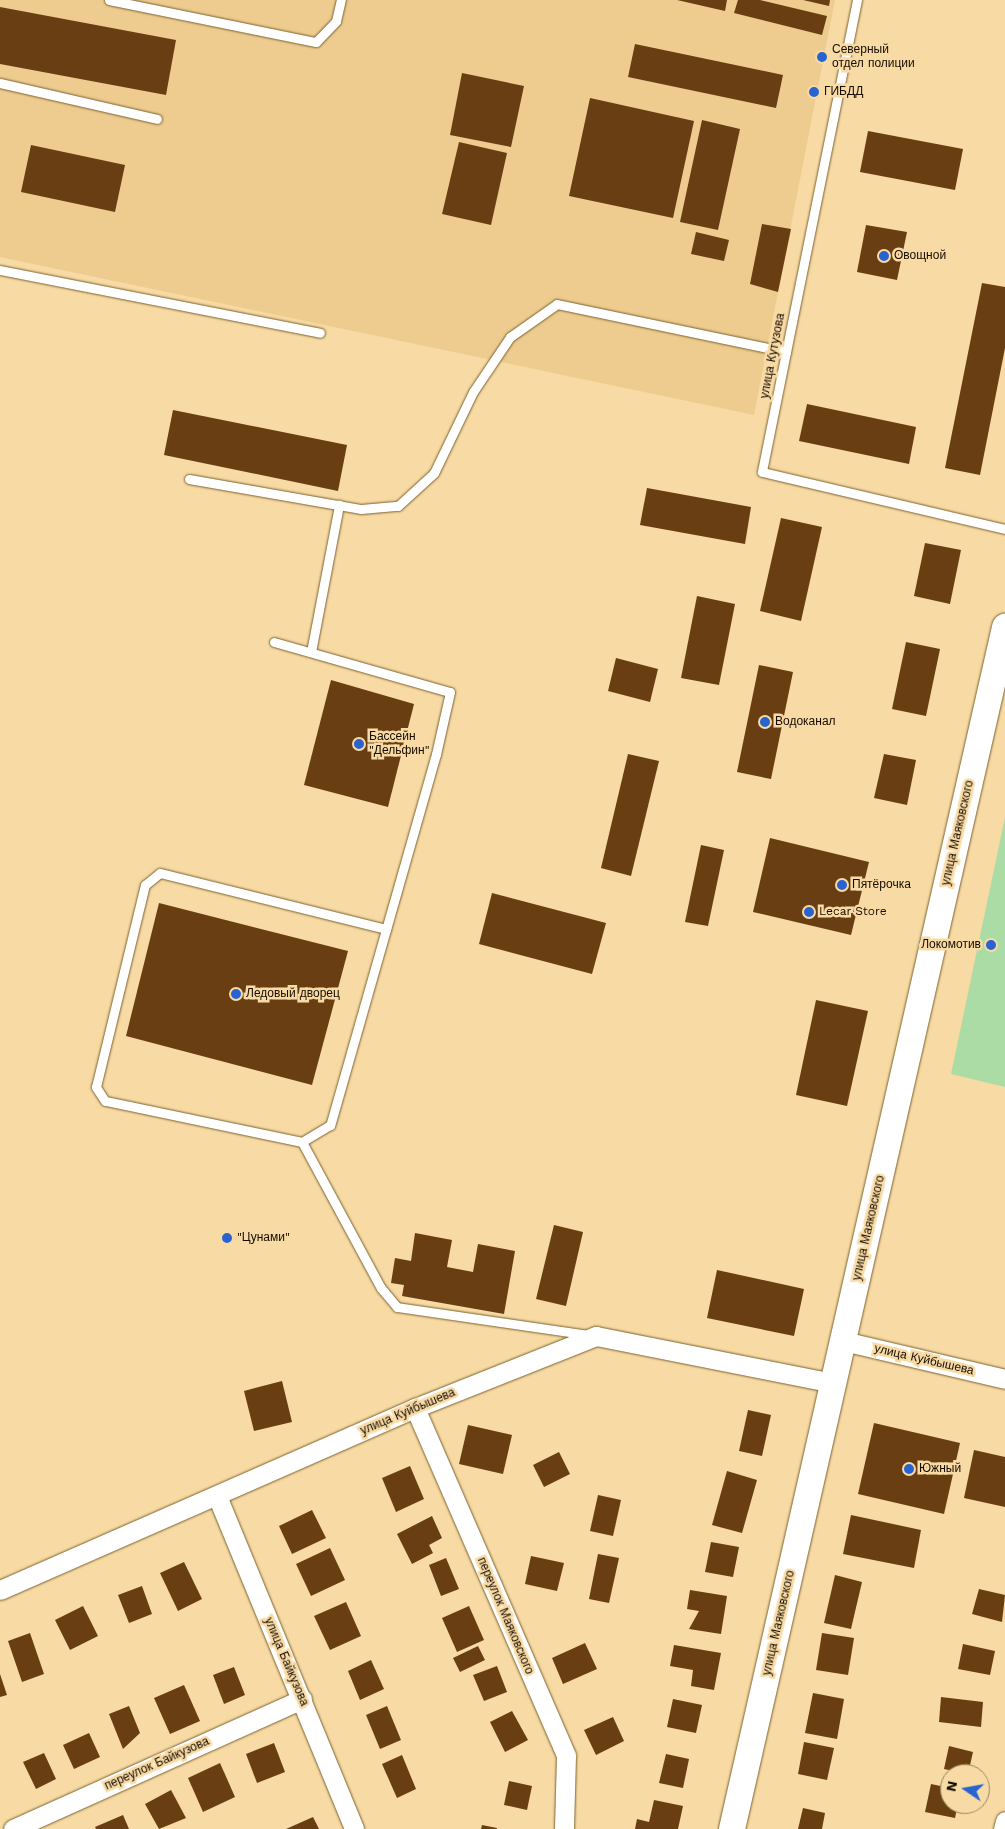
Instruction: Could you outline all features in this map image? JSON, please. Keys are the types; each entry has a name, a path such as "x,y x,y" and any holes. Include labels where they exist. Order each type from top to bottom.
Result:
{"main road":[{"name":"улица Маяковского","path":"732,1829 1005,627"}],"street":[{"name":"улица Куйбышева","path":"0,1590 415,1408 596,1336"},
{"path":"596,1336 834,1383"},
{"name":"улица Куйбышева","path":"844,1341 1005,1379"},
{"name":"переулок Маяковского","path":"415,1408 566,1756 564,1829"},
{"name":"улица Байкузова","path":"217,1496 354,1829"},
{"name":"переулок Байкузова","path":"13,1829 302,1699"},
{"path":"1003,1829 1005,1820"}],"lane":[{"path":"109,0 316,42 336,21 341,0"},
{"name":"улица Кутузова","path":"856,0 762,472 1005,530"},
{"path":"0,83 157,119"},
{"path":"0,270 320,333"},
{"path":"189,479 361,509 398,506 434,473 473,392 510,337 557,304 786,352"},
{"path":"311,652 339,505"},
{"path":"274,642 450,692 436,754 386,929 330,1125 302,1142 105,1101 96,1087 145,885 160,873 386,929"},
{"path":"302,1142 381,1288 397,1307 596,1336"}],"shaded area":[{"path":"0,0 835,0 754,415 0,257"}],"green space":[{"name":"Локомотив","path":"1005,817 1005,1087 951,1074"}],"building":[{"path":"677,0 727,0 725,11"},
{"path":"738,0 760,0 827,16 822,35 734,13"},
{"path":"803,0 830,0 829,6"},
{"path":"0,7 176,40 166,95 0,64"},
{"path":"635,44 783,75 776,108 628,77"},
{"path":"462,73 524,86 511,147 450,135"},
{"path":"590,98 694,121 673,218 569,196"},
{"path":"702,120 740,129 718,230 680,222"},
{"path":"868,131 963,149 955,190 860,172"},
{"path":"459,142 507,153 491,225 442,214"},
{"path":"31,145 125,165 115,212 21,192"},
{"path":"762,224 791,229 778,292 750,284"},
{"path":"866,225 907,232 897,280 857,272"},
{"path":"696,232 729,240 724,261 691,254"},
{"path":"982,283 1005,287 1005,348 980,475 945,468"},
{"path":"807,404 916,427 909,464 799,441"},
{"path":"173,410 347,445 338,491 164,455"},
{"path":"647,488 751,507 745,544 640,525"},
{"path":"781,518 822,527 801,621 760,611"},
{"path":"925,543 961,550 950,604 914,596"},
{"path":"697,596 735,604 719,685 681,678"},
{"path":"906,642 940,649 926,716 892,709"},
{"path":"616,658 658,669 650,702 608,691"},
{"name":"Водоканал","path":"759,665 793,672 771,779 737,772"},
{"name":"Бассейн \"Дельфин\"","path":"331,680 414,704 388,807 304,785"},
{"path":"628,754 659,761 631,876 601,868"},
{"path":"884,754 916,760 907,805 874,798"},
{"path":"770,838 869,862 851,935 753,912"},
{"path":"701,845 724,850 708,926 685,922"},
{"path":"492,893 606,923 592,974 479,944"},
{"name":"Ледовый дворец","path":"159,903 348,951 312,1085 126,1036"},
{"path":"816,1000 868,1011 847,1106 796,1095"},
{"path":"554,1225 583,1232 566,1306 536,1299"},
{"path":"415,1233 452,1240 447,1267 473,1272 478,1244 515,1251 504,1314 402,1296 404,1285 391,1283 395,1258 411,1261"},
{"path":"717,1270 804,1289 794,1336 707,1318"},
{"path":"282,1381 292,1422 254,1431 244,1391"},
{"path":"748,1410 771,1415 762,1456 739,1451"},
{"name":"Южный","path":"874,1423 960,1443 944,1514 858,1494"},
{"path":"468,1425 512,1435 503,1474 459,1464"},
{"path":"974,1450 1005,1457 1005,1507 964,1498"},
{"path":"559,1452 570,1474 544,1487 533,1465"},
{"path":"410,1466 424,1499 396,1512 382,1478"},
{"path":"727,1471 757,1480 742,1533 712,1525"},
{"path":"598,1495 621,1500 613,1536 590,1531"},
{"path":"312,1510 326,1538 292,1554 279,1526"},
{"path":"851,1515 921,1530 914,1568 843,1554"},
{"path":"432,1516 442,1538 429,1545 433,1553 412,1564 397,1534"},
{"path":"711,1542 739,1547 733,1577 705,1572"},
{"path":"330,1548 345,1580 311,1596 296,1564"},
{"path":"598,1554 619,1558 609,1603 589,1599"},
{"path":"531,1556 564,1563 557,1591 525,1584"},
{"path":"446,1558 459,1589 441,1596 429,1565"},
{"path":"184,1562 202,1599 178,1611 160,1573"},
{"path":"835,1575 862,1582 851,1629 824,1623"},
{"path":"142,1586 152,1614 129,1623 118,1595"},
{"path":"979,1589 1005,1595 1002,1622 972,1614"},
{"path":"690,1590 727,1596 721,1634 689,1629 699,1611 687,1609"},
{"path":"346,1602 361,1636 330,1650 314,1616"},
{"path":"83,1606 98,1636 70,1650 55,1620"},
{"path":"469,1606 484,1640 457,1652 442,1618"},
{"path":"30,1633 44,1674 22,1682 8,1641"},
{"path":"822,1633 854,1638 848,1675 816,1670"},
{"path":"585,1643 597,1669 563,1684 552,1658"},
{"path":"963,1644 995,1651 990,1675 958,1669"},
{"path":"674,1645 721,1653 714,1690 691,1686 693,1670 670,1666"},
{"path":"478,1646 485,1660 460,1672 453,1658"},
{"path":"371,1660 384,1689 360,1700 348,1671"},
{"path":"497,1666 507,1692 484,1701 473,1675"},
{"path":"234,1667 245,1695 224,1704 213,1675"},
{"path":"0,1674 7,1695 0,1697"},
{"path":"184,1685 200,1721 170,1734 154,1698"},
{"path":"813,1693 844,1699 837,1739 805,1733"},
{"path":"941,1697 983,1702 981,1727 939,1722"},
{"path":"673,1699 702,1705 696,1733 667,1727"},
{"path":"129,1706 140,1733 123,1749 109,1714"},
{"path":"387,1706 401,1740 380,1749 366,1715"},
{"path":"512,1711 528,1740 505,1752 490,1722"},
{"path":"613,1717 624,1741 596,1755 584,1730"},
{"path":"89,1733 100,1757 74,1769 63,1745"},
{"path":"804,1742 834,1748 827,1780 798,1774"},
{"path":"274,1743 285,1772 257,1783 246,1754"},
{"path":"949,1746 973,1752 970,1764 945,1764"},
{"path":"44,1753 56,1779 36,1789 23,1762"},
{"path":"666,1754 689,1759 683,1788 659,1783"},
{"path":"402,1755 416,1789 397,1798 382,1764"},
{"path":"220,1763 235,1797 203,1812 188,1778"},
{"path":"509,1781 532,1786 527,1810 504,1805"},
{"path":"931,1784 940,1786 940,1814 956,1814 955,1818 925,1812"},
{"path":"171,1790 186,1818 159,1829 145,1804"},
{"path":"654,1800 683,1806 678,1829 635,1829 637,1819 649,1822"},
{"path":"803,1808 825,1813 822,1829 798,1829"},
{"path":"123,1815 129,1829 96,1829 95,1827"},
{"path":"313,1817 319,1829 286,1829"},
{"path":"482,1825 497,1828 497,1829 481,1829"}],"place":[{"name":"Северный отдел полиции","path":"822,57"},
{"name":"ГИБДД","path":"814,92"},
{"name":"Овощной","path":"884,256"},
{"name":"Водоканал","path":"765,722"},
{"name":"Бассейн \"Дельфин\"","path":"359,744"},
{"name":"Пятёрочка","path":"842,885"},
{"name":"Lecar Store","path":"809,912"},
{"name":"Локомотив","path":"991,945"},
{"name":"Ледовый дворец","path":"236,994"},
{"name":"\"Цунами\"","path":"227,1238"},
{"name":"Южный","path":"909,1469"}]}
